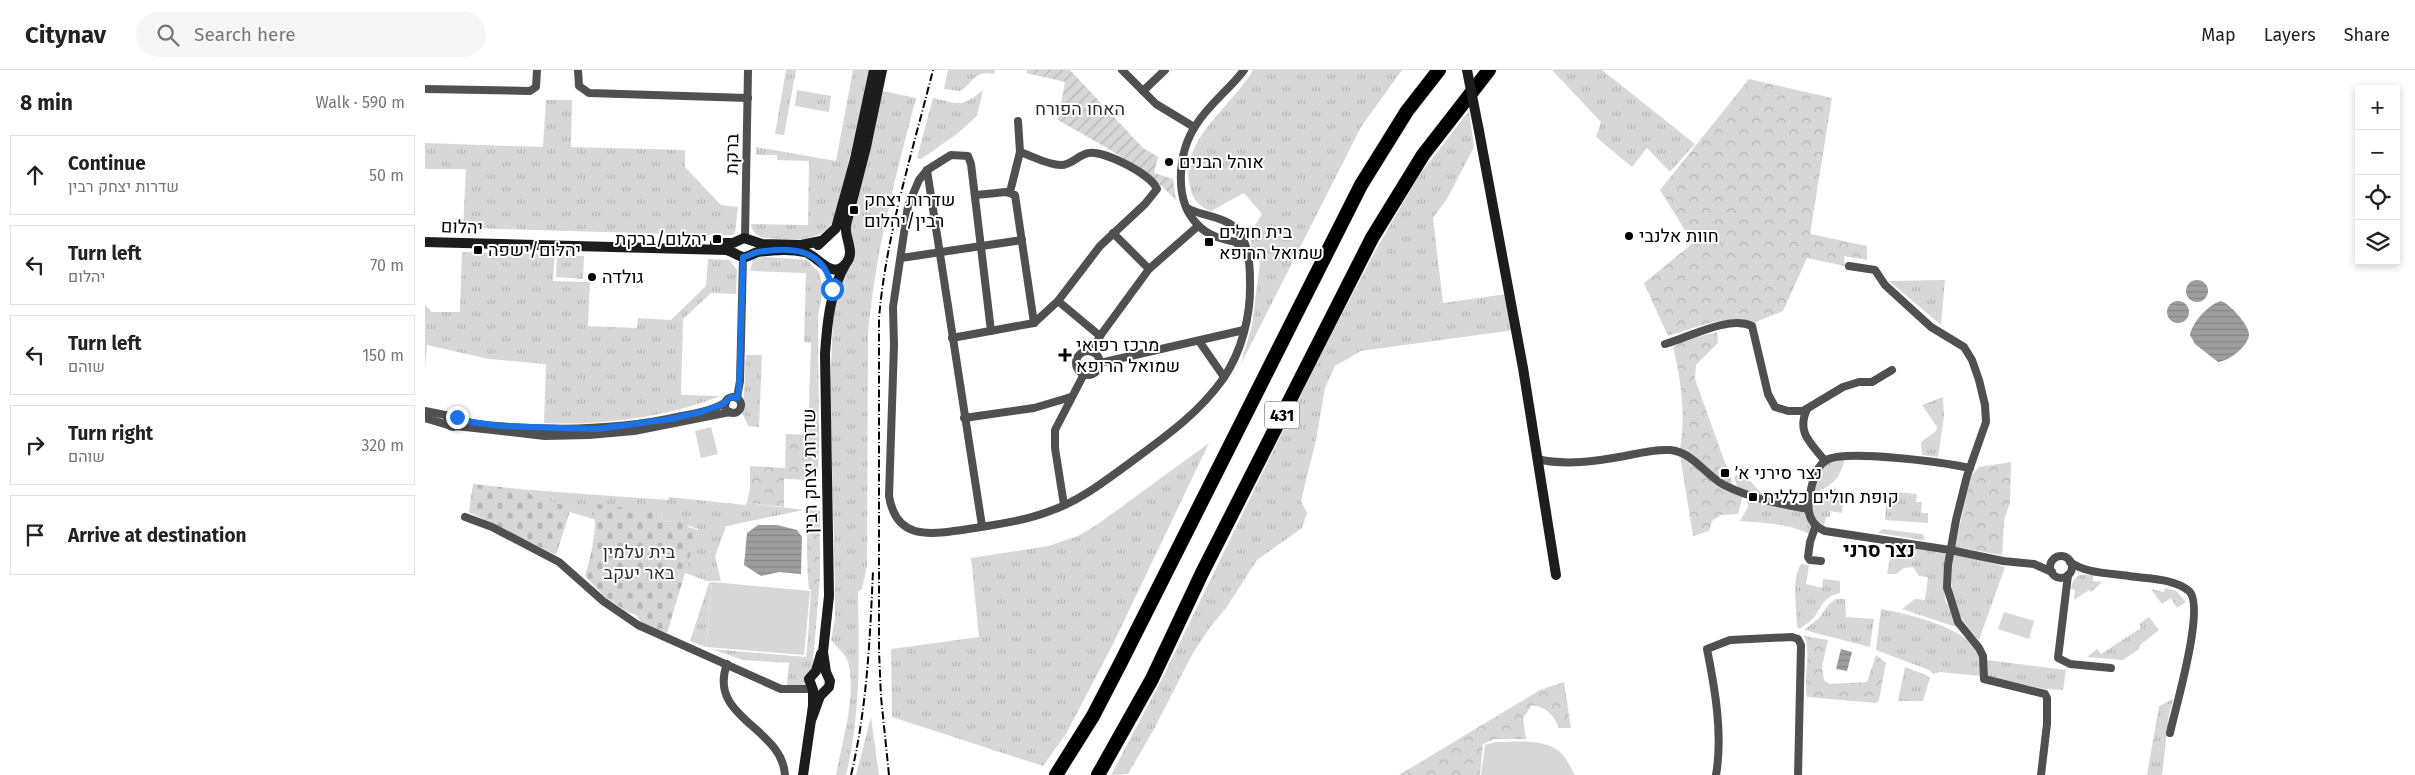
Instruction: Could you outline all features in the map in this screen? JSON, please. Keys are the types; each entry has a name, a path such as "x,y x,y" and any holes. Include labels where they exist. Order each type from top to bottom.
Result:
{"highway":[{"name":"431","path":"1056,775 1089,723 1113,677 1361,185 1402,118 1439,70"},
{"name":"431","path":"1098,775 1152,679 1202,573 1371,238 1423,155 1489,70"}],"street":[{"path":"425,89 529,92 536,87 537,70"},
{"path":"578,70 579,86 582,90 589,93 748,98"},
{"name":"ברקת","path":"745,240 748,70"},
{"path":"874,70 836,228 824,239 817,251 821,263 833,269 845,265 850,254 846,225 883,70"},
{"path":"1122,70 1156,104 1194,127"},
{"path":"1143,91 1165,70"},
{"path":"1244,70 1206,109 1194,127 1186,149 1181,192 1187,208 1198,226 1223,240 1236,242 1246,254"},
{"path":"1467,70 1510,293 1556,575"},
{"path":"1010,192 1020,152 1018,121"},
{"path":"952,338 1034,323 1058,301 1100,246 1155,193 1156,186 1146,176 1127,165 1098,153 1088,153 1067,164 1060,165 1020,152"},
{"path":"991,331 971,164 968,156 951,156 927,170 919,180 908,206 893,307 894,345 889,496 895,516 906,528 921,533 938,534 1029,518 1064,505 1111,476 1186,422 1224,377 1241,343 1251,293 1246,254 1233,226 1187,208"},
{"path":"927,170 982,526"},
{"path":"976,195 1010,192 1015,195 1034,323"},
{"path":"1092,352 1100,336 1149,269 1198,226"},
{"path":"1113,233 1149,269"},
{"name":"יהלום","path":"425,236 714,243 745,240 796,245 824,239"},
{"path":"824,239 840,237 849,245"},
{"path":"745,240 754,248 744,254 735,247 745,240"},
{"path":"901,258 1022,240"},
{"name":"יהלום","path":"425,242 726,250 744,254 770,251 801,252 811,254 821,263"},
{"path":"737,398 740,381 744,254"},
{"name":"שדרות יצחק רבין","path":"821,263 829,276 833,297"},
{"name":"שדרות יצחק רבין","path":"803,775 829,596 825,354 827,329 833,297 845,265"},
{"path":"1849,266 1875,270 1885,285 1931,327 1954,339 1968,352 1979,380 1986,415 1985,427 1970,468 1956,520 1950,550 1947,587 1949,599 1958,622 1979,648 1983,656 1985,679 2045,694 2047,698 2047,724 2041,775"},
{"path":"1058,301 1100,336"},
{"path":"1665,344 1693,333 1720,326 1743,324 1752,326 1772,403 1775,407 1788,411 1799,412 1807,409 1843,387 1859,382 1872,382 1892,370"},
{"path":"1100,363 1244,330"},
{"path":"1199,341 1224,377"},
{"path":"1092,352 1098,356 1100,363 1095,373 1083,374 1078,368 1077,360 1081,354 1092,352"},
{"path":"1064,505 1055,448 1055,430 1083,374"},
{"path":"425,411 465,421 500,426 597,429 671,419 701,412 726,402 731,397 737,398 741,402 740,408 734,413 729,412 635,431 589,435 539,435 452,426 425,418"},
{"path":"964,418 1034,408 1071,397"},
{"path":"726,402 729,412"},
{"path":"1807,409 1803,423 1804,434 1825,461"},
{"path":"452,426 459,422 454,417"},
{"path":"1537,459 1557,462 1594,461 1652,451 1670,450 1690,457 1722,484 1745,494 1808,510"},
{"path":"1970,468 1871,457 1845,456 1825,461 1813,482 1808,510 1811,519 1825,531 1950,550 2003,561 2034,564 2064,556 2087,570 2175,584 2190,592 2193,597 2194,613 2189,650 2170,733"},
{"path":"465,517 487,524 559,562 603,601 638,625 781,689 817,682"},
{"path":"1816,525 1810,542 1808,557 1810,560 1821,561"},
{"path":"2054,559 2051,565 2064,586 2065,592"},
{"path":"2071,562 2072,567 2065,592 2058,658 2070,664 2111,668"},
{"path":"2034,564 2064,577 2087,570"},
{"path":"1716,775 1718,759 1715,691 1707,649 1730,640 1792,637 1798,639 1801,645 1798,775"},
{"path":"727,664 723,687 725,697 771,744 779,757 785,775"}],"green space":[{"path":"786,70 796,70 784,135 775,134"},
{"path":"853,70 871,70 836,215 831,225 815,236 805,238 763,238 758,236 753,231 751,224 808,225 809,161 777,160 777,155 756,155 756,147 836,161"},
{"path":"948,70 995,70 994,74 987,73 977,76 960,91 944,89"},
{"name":"האחו הפורח","path":"1027,70 1070,70 1143,148 1158,157 1154,173 1173,179 1176,200 1163,187 1135,166 1058,120 1065,82 1026,73"},
{"path":"1253,70 1402,70 1361,127 1241,364 1252,325 1261,255 1259,249 1252,250 1250,234 1262,214 1244,193 1211,211 1204,208 1192,195 1188,173 1191,156 1198,141"},
{"path":"1552,70 1602,70 1695,144 1670,172 1647,148 1632,167 1596,137 1601,122"},
{"path":"1749,79 1832,98 1810,234 1867,246 1867,260 1844,256 1845,266 1807,258 1783,311 1755,322 1733,319 1722,320 1668,336 1644,283 1693,243 1660,190"},
{"path":"797,90 831,96 829,112 795,106"},
{"path":"983,90 977,116 957,134 921,159 917,158 933,98 960,103 970,100"},
{"path":"883,91 916,98 887,214 871,303 868,333 867,566 862,589 858,592 859,661 857,706 846,775 836,775 848,719 851,689 847,659 831,640 835,618 830,385 834,303 839,283 852,261 849,223"},
{"path":"546,100 572,100 571,147 685,150 685,167 721,205 738,207 735,233 732,235 709,235 463,228 466,169 425,169 425,143 543,147"},
{"path":"1469,111 1474,147 1447,199 1433,218 1443,303 1506,294 1514,330 1361,351 1335,366 1325,388 1316,440 1301,501 1307,513 1302,528 1257,560 1226,608 1210,627 1193,653 1154,729 1128,774 1111,775 1163,677 1318,359 1378,246 1420,174"},
{"path":"462,252 555,254 553,281 590,282 588,326 637,328 638,318 671,320 706,286 708,259 730,260 737,270 736,294 711,293 683,319 681,395 720,396 679,410 657,415 587,423 544,423 546,364 489,359 427,345 425,369 425,305 432,312 460,312"},
{"path":"557,255 584,256 583,279 556,277"},
{"path":"765,257 807,260 820,274 823,290 818,316 819,435 808,435 811,343 804,342 806,273 750,271 753,259"},
{"path":"1945,280 1941,325 1889,281"},
{"path":"1717,332 1718,343 1696,365 1695,379 1733,485 1720,479 1680,449 1683,424 1682,398 1673,347 1682,341"},
{"path":"746,355 762,355 759,427 748,426 743,414"},
{"path":"1943,397 1944,417 1938,457 1922,455 1921,442 1936,431 1937,427 1922,405"},
{"path":"711,427 718,454 701,458 695,431"},
{"path":"786,434 819,435 818,480 784,479 784,507 747,503 750,488 750,466 785,468"},
{"path":"1209,443 1112,646 1066,734 1043,766 892,717 891,649 979,637 971,558 1048,546 1078,536 1098,524"},
{"path":"1680,455 1743,495 1738,514 1721,515 1712,521 1709,531 1693,536"},
{"path":"1845,458 1843,466 1834,481 1812,495 1821,470 1836,460"},
{"path":"2011,462 2010,502 2004,521 2002,555 1955,547 1971,476 1979,467"},
{"path":"1742,472 1764,496 1738,489 1734,477"},
{"name":"בית עלמין באר יעקב","path":"473,484 529,490 529,494 571,508 556,555 469,512"},
{"path":"1836,487 1834,499 1843,500 1842,513 1830,511 1830,517 1826,517 1824,526 1814,517 1812,503"},
{"path":"529,490 668,500 669,497 745,505 747,503 804,510 726,526 715,557 721,581 707,581 685,573 698,529 677,522 661,521 662,512 596,520 570,512 570,508 529,494"},
{"path":"1887,491 1917,494 1916,502 1922,502 1921,513 1928,513 1928,523 1885,520"},
{"path":"1747,497 1804,510 1813,527 1810,534 1785,526 1740,521 1748,507"},
{"name":"בית עלמין באר יעקב","path":"595,504 662,512 661,521 677,522 681,518 685,519 688,527 698,530 667,633 642,623 636,615 626,611 604,596 585,576 593,540"},
{"path":"806,510 820,511 820,579 815,638 808,637 811,590 809,589 808,579"},
{"path":"1882,529 1922,534 1925,537 1923,540 1878,533"},
{"path":"1893,545 1946,554 1945,600 1959,628 1902,609 1915,599 1925,600 1928,577 1919,576 1913,567 1904,568 1896,574 1887,574"},
{"path":"1953,553 2005,567 1979,640 1962,619 1954,601 1952,591"},
{"path":"1801,564 1809,565 1806,584 1822,588 1823,579 1840,581 1840,593 1827,599 1814,618 1799,629 1797,626 1795,586"},
{"path":"2080,575 2093,575 2093,581 2102,582 2091,592 2089,590 2074,600 2075,590 2071,589 2074,579"},
{"path":"712,582 706,647 690,641 709,583"},
{"path":"712,582 810,591 804,655 706,647"},
{"path":"2165,588 2176,591 2186,602 2177,608 2171,598 2162,604 2151,589 2164,592"},
{"path":"1836,599 1845,599 1846,617 1874,619 1870,647 1804,630 1819,618 1829,604"},
{"path":"1881,609 1935,623 1962,636 1978,653 1981,676 1940,672 1933,674 1929,670 1876,650"},
{"path":"2004,612 2034,621 2029,639 1998,629"},
{"path":"2149,617 2159,630 2140,645 2139,649 2123,660 2087,657 2097,649 2101,654 2141,628 2139,624"},
{"path":"1804,636 1828,640 1822,667 1824,680 1829,684 1867,682 1876,655 1886,663 1879,700 1876,703 1807,697 1807,650"},
{"path":"808,637 815,638 810,691 787,685 789,663 743,660 711,649 806,657"},
{"path":"1987,660 2066,670 2063,690 2045,689 1987,677"},
{"path":"1905,667 1930,678 1923,701 1898,701"},
{"path":"1564,682 1571,728 1559,728 1549,712 1532,705 1523,718 1526,739 1495,739 1483,744 1480,775 1399,775 1540,690"},
{"path":"2173,699 2169,715 2162,775 2147,775 2159,706"},
{"path":"871,717 879,775 856,775"},
{"path":"1495,742 1529,742 1546,745 1560,752 1565,757 1575,775 1481,775 1485,745"}],"shaded area":[{"path":"2197,280 2205,283 2208,291 2205,299 2197,302 2189,299 2186,291 2189,283"},
{"path":"2178,301 2186,304 2189,312 2186,320 2178,323 2170,320 2167,312 2170,304"},
{"path":"2221,301 2238,315 2249,334 2246,343 2238,352 2218,362 2195,344 2190,335 2191,330 2202,314 2211,306"},
{"path":"758,525 777,525 797,530 802,537 801,574 779,572 761,576 744,565 747,533"},
{"path":"1841,649 1852,652 1847,671 1836,669"}],"railway":[{"path":"889,775 881,697 879,651 879,318 894,224 933,70"},
{"path":"851,775 864,699 873,571"}],"place":[{"name":"אוהל הבנים","path":"1169,162"},
{"name":"שדרות יצחק רבין/יהלום","path":"854,210"},
{"name":"חוות אלנבי","path":"1629,236"},
{"name":"יהלום/ברקת","path":"717,239"},
{"name":"בית חולים שמואל הרופא","path":"1209,242"},
{"name":"יהלום/ישפה","path":"478,250"},
{"name":"גולדה","path":"592,277"},
{"name":"מרכז רפואי שמואל הרופא","path":"1065,355"},
{"name":"נצר סירני א׳","path":"1725,473"},
{"name":"קופת חולים כללית","path":"1753,497"}],"district":[{"name":"נצר סרני","path":"1879,550"}],"route":[{"path":"457,417 465,421 500,426 575,430 619,427 658,421 701,412 719,406 731,397 737,398 739,391 743,257 747,257 752,253 770,251 794,251 811,254 826,269 832,289"}]}
